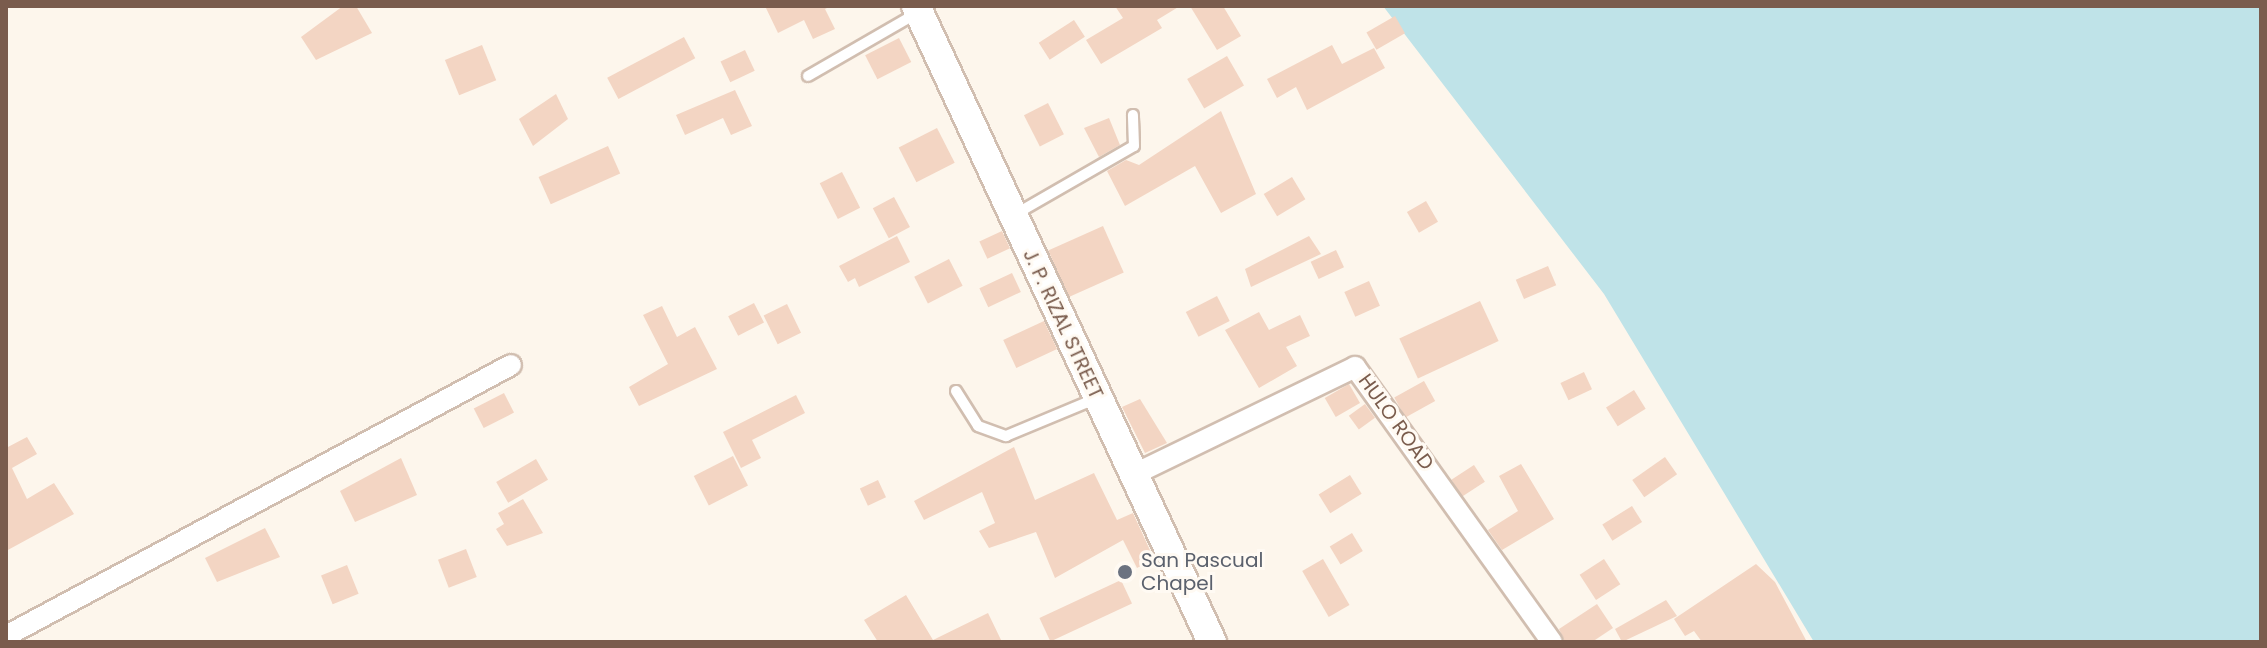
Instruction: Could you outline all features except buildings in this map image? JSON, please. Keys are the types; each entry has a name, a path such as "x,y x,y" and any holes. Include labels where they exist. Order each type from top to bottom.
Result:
{"main road":[{"name":"J. P. RIZAL STREET","path":"918,9 1212,642"}],"street":[{"path":"6,636 511,365"},
{"name":"HULO ROAD","path":"1133,475 1355,367 1552,642"}],"lane":[{"path":"808,76 918,9"},
{"path":"1013,216 1134,146 1133,115"},
{"path":"956,391 978,426 1006,436 1097,398"}],"water":[{"path":"1383,6 2261,6 2261,642 1814,642 1604,294"}],"place":[{"name":"San Pascual Chapel","path":"1125,572"}]}
